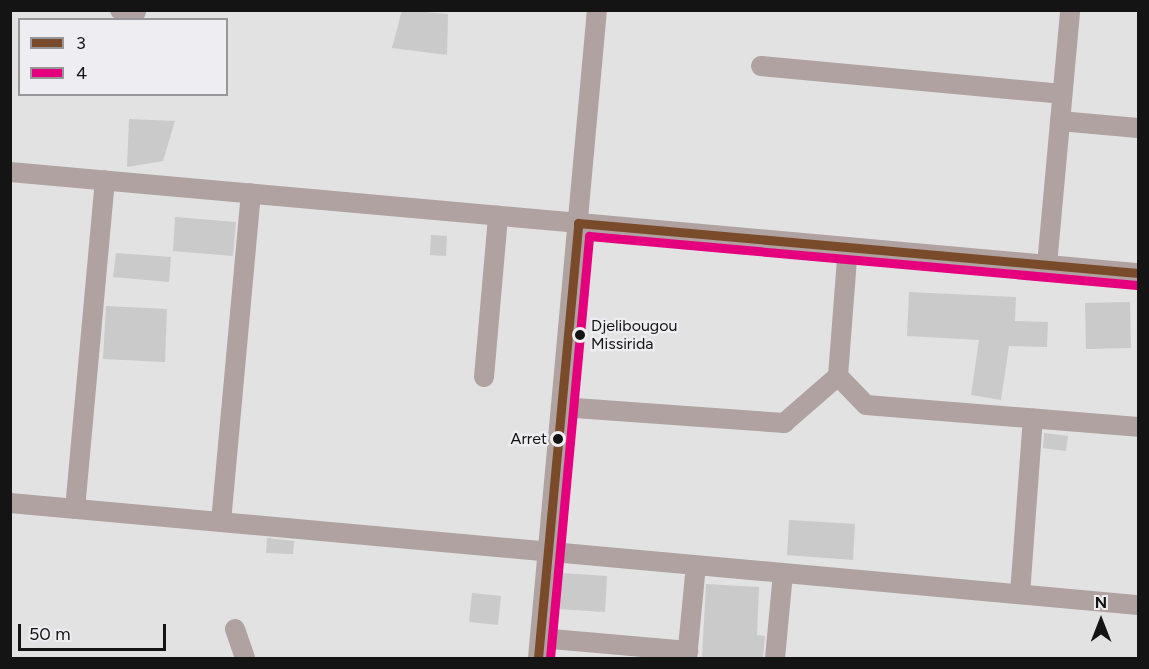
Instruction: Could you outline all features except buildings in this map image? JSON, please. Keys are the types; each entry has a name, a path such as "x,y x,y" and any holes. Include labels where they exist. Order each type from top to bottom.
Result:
{"street":[{"path":"538,658 597,10"},
{"path":"1047,265 1070,10"},
{"path":"761,66 1062,94"},
{"path":"1060,121 1138,128"},
{"path":"10,172 1138,273"},
{"path":"75,509 105,180"},
{"path":"221,522 251,193"},
{"path":"484,377 498,216"},
{"path":"561,407 784,423 838,376 848,247"},
{"path":"838,376 866,405 1138,427"},
{"path":"1020,594 1034,418"},
{"path":"10,503 1138,605"},
{"path":"540,638 687,655 696,565"},
{"path":"775,658 783,573"},
{"path":"235,629 245,658"}],"transit line":[{"name":"3","path":"578,223 1138,273"},
{"name":"3","path":"538,658 578,223"},
{"name":"4","path":"550,658 589,236 1137,285"}],"place":[{"name":"Djelibougou Missirida","path":"580,335"},
{"name":"Arret","path":"558,439"}]}
